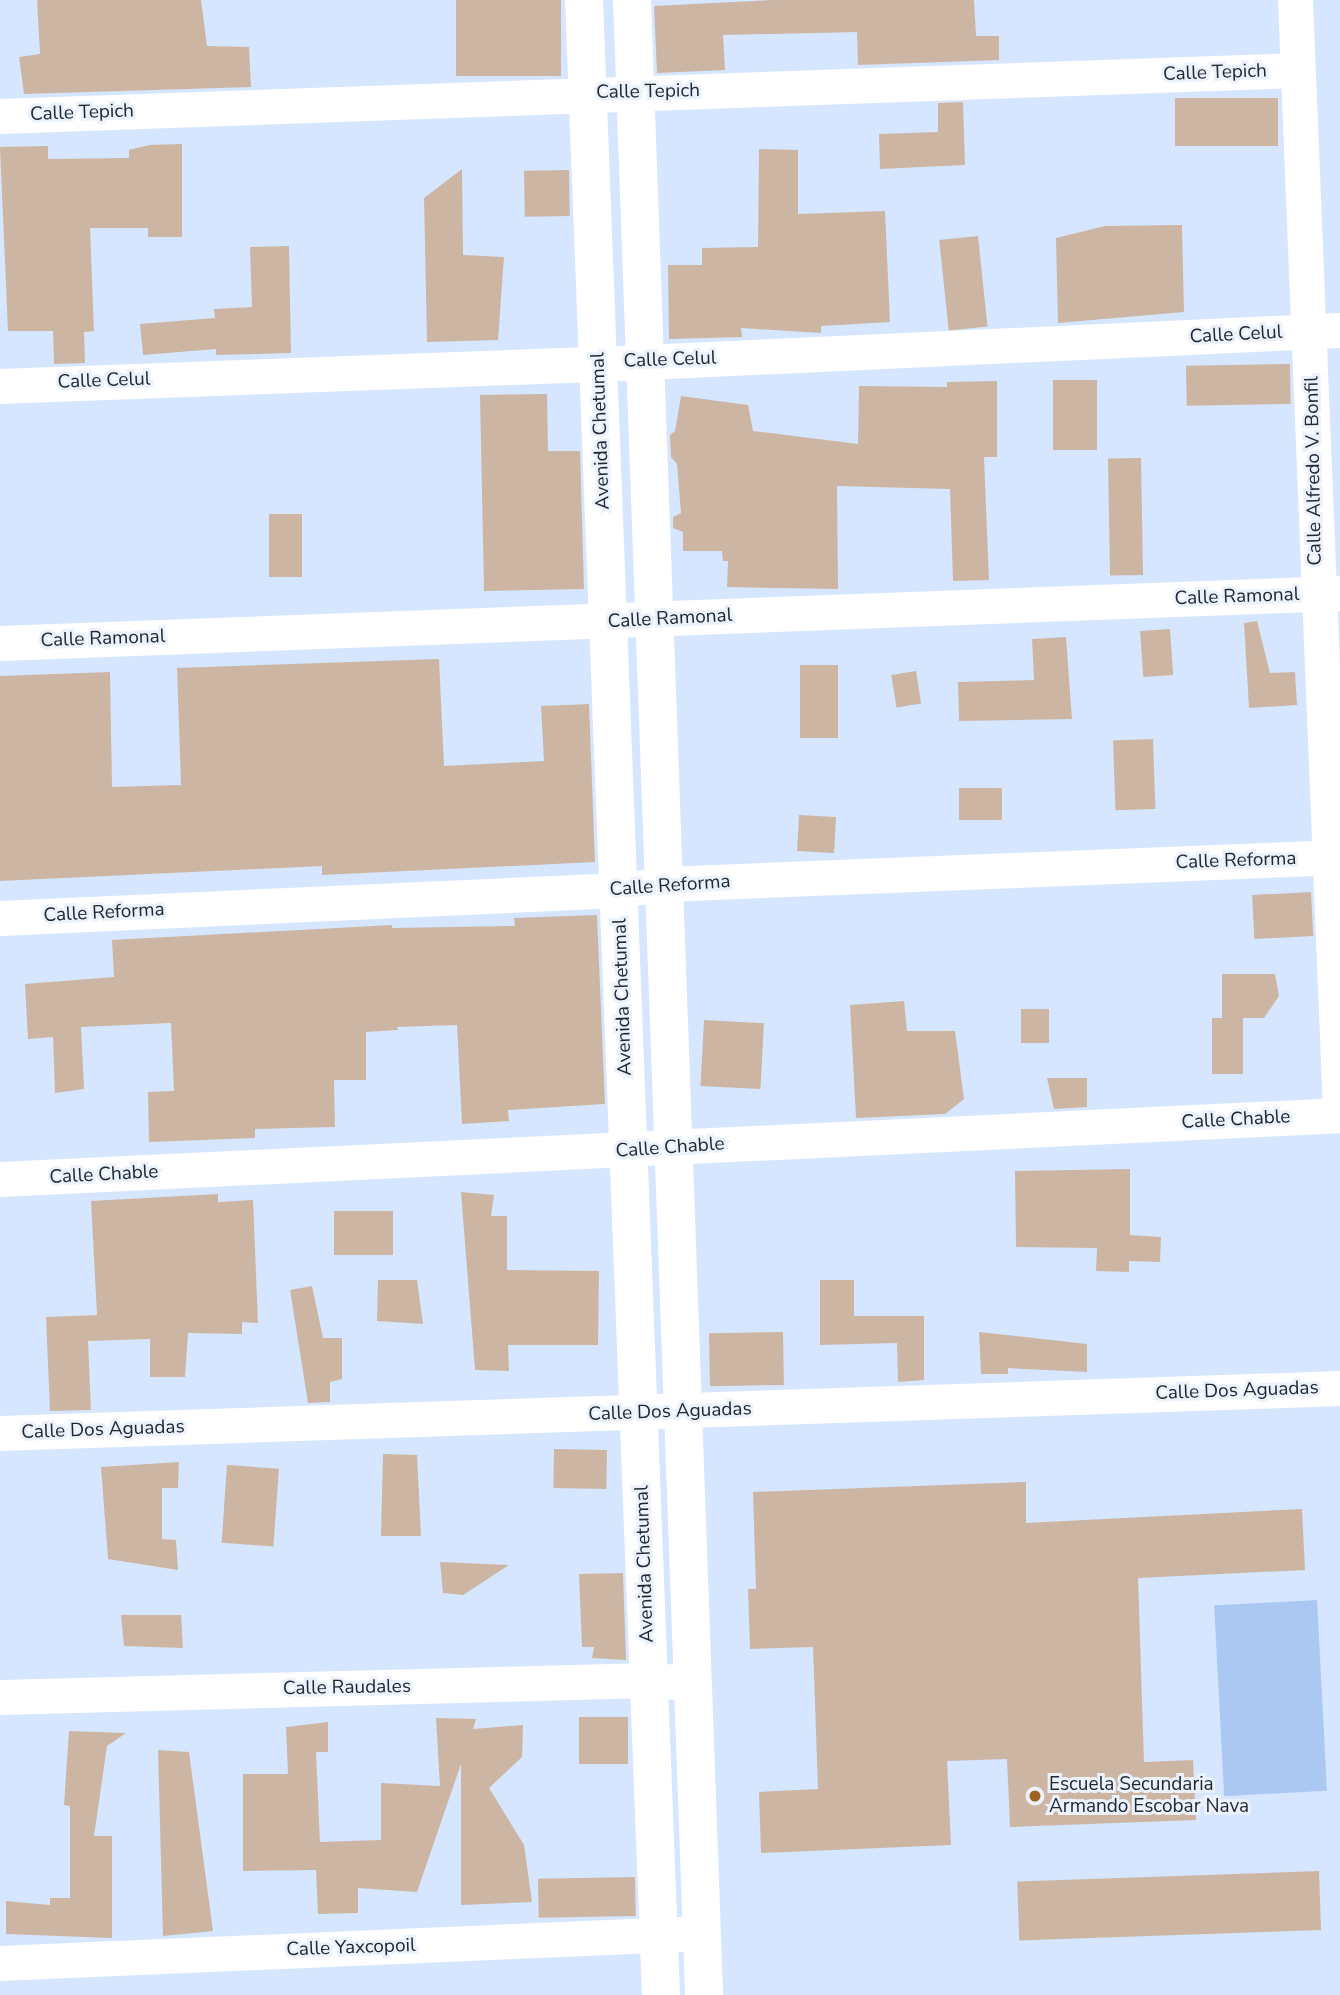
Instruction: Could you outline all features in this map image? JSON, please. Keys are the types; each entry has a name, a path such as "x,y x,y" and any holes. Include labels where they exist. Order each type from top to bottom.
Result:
{"main road":[{"name":"Avenida Chetumal","path":"584,0 662,1995"},
{"path":"632,0 704,1995"}],"street":[{"name":"Calle Alfredo V. Bonfil","path":"1295,0 1297,70 1326,330 1328,594 1340,1113"},
{"name":"Calle Tepich","path":"0,116 588,93 1297,70"},
{"name":"Calle Celul","path":"0,386 598,361 645,362 1326,330"},
{"name":"Calle Ramonal","path":"0,643 1328,594"},
{"name":"Calle Reforma","path":"0,918 619,890 664,884 1334,857"},
{"name":"Calle Chable","path":"0,1179 629,1151 1340,1113"},
{"name":"Calle Dos Aguadas","path":"0,1433 1340,1388"},
{"name":"Calle Raudales","path":"0,1696 649,1680 693,1683"},
{"name":"Calle Yaxcopoil","path":"0,1963 702,1933"}],"shaded area":[{"path":"1317,1600 1327,1791 1224,1796 1214,1605"}],"building":[{"path":"37,0 201,0 207,46 249,47 251,87 24,94 19,57 40,54"},
{"path":"456,0 561,0 561,76 456,76"},
{"path":"772,0 974,0 976,36 999,36 999,60 858,65 857,32 723,35 725,70 657,73 654,6"},
{"path":"1175,98 1278,98 1278,146 1175,146"},
{"path":"963,102 965,165 880,169 879,134 938,132 938,103"},
{"path":"182,144 182,237 148,237 148,228 90,228 94,331 84,332 85,363 54,364 53,331 8,331 0,147 48,146 48,159 129,158 129,150 149,145"},
{"path":"759,149 798,150 798,214 885,211 890,322 821,326 821,333 741,328 742,337 669,339 668,265 702,265 702,248 758,247"},
{"path":"462,169 463,255 504,257 498,340 427,342 424,198"},
{"path":"569,170 570,216 525,217 524,171"},
{"path":"1182,225 1184,312 1058,323 1056,238 1105,226"},
{"path":"978,236 988,327 949,331 939,240"},
{"path":"289,246 291,353 216,355 216,349 143,355 140,324 215,318 214,309 252,307 250,247"},
{"path":"1290,364 1291,404 1187,406 1186,366"},
{"path":"1053,380 1097,380 1097,450 1053,450"},
{"path":"997,381 997,457 984,457 989,580 953,581 950,489 837,486 838,589 727,587 728,561 723,561 722,551 683,551 683,532 673,528 673,517 681,513 677,464 671,457 670,435 675,431 681,396 748,405 753,431 858,444 859,386 947,387 947,382"},
{"path":"547,394 548,451 580,451 584,589 484,591 480,395"},
{"path":"1141,458 1143,575 1110,576 1108,459"},
{"path":"269,514 302,514 302,577 269,577"},
{"path":"1257,621 1270,673 1295,672 1297,705 1249,708 1244,623"},
{"path":"1170,629 1173,675 1143,677 1140,631"},
{"path":"1066,637 1072,719 959,721 958,682 1034,680 1032,639"},
{"path":"439,659 444,766 544,761 541,706 589,704 595,862 322,875 322,866 0,881 0,676 110,672 112,787 181,785 177,668"},
{"path":"800,665 838,665 838,738 800,738"},
{"path":"916,671 921,704 896,708 891,675"},
{"path":"1153,739 1155,809 1115,810 1113,740"},
{"path":"959,788 1002,788 1002,820 959,820"},
{"path":"799,815 836,817 834,853 797,851"},
{"path":"1311,892 1313,936 1254,939 1252,895"},
{"path":"597,915 605,1104 508,1110 509,1121 462,1124 457,1025 397,1027 398,1030 366,1032 366,1080 334,1080 335,1127 255,1129 255,1138 149,1142 148,1092 174,1091 171,1023 81,1027 84,1089 55,1093 53,1037 28,1039 25,984 114,977 112,940 392,925 392,928 515,926 514,918"},
{"path":"1222,974 1275,974 1279,996 1264,1018 1243,1018 1243,1074 1212,1074 1212,1018 1222,1018"},
{"path":"904,1001 907,1031 955,1031 964,1099 945,1114 856,1118 850,1005"},
{"path":"1021,1009 1049,1009 1049,1043 1021,1043"},
{"path":"704,1020 764,1023 760,1089 701,1086"},
{"path":"1047,1078 1087,1078 1087,1107 1054,1109"},
{"path":"1130,1169 1130,1235 1161,1237 1160,1262 1129,1261 1129,1272 1096,1271 1097,1248 1016,1247 1015,1171"},
{"path":"461,1192 494,1195 491,1216 507,1216 507,1270 599,1271 598,1345 508,1345 509,1371 475,1370"},
{"path":"218,1194 218,1202 253,1200 258,1323 242,1322 242,1334 188,1333 185,1377 150,1377 150,1339 88,1341 91,1410 50,1411 46,1317 97,1315 91,1201"},
{"path":"334,1211 393,1211 393,1255 334,1255"},
{"path":"378,1280 417,1280 423,1324 377,1321"},
{"path":"820,1280 854,1280 854,1316 924,1316 924,1380 898,1382 897,1343 820,1345"},
{"path":"312,1286 323,1338 342,1338 342,1379 330,1382 330,1402 308,1403 290,1290"},
{"path":"783,1332 784,1385 710,1386 709,1333"},
{"path":"979,1332 1087,1344 1087,1372 1008,1368 1008,1374 981,1374"},
{"path":"554,1449 607,1450 606,1489 553,1488"},
{"path":"383,1454 417,1455 421,1536 381,1536"},
{"path":"179,1462 178,1488 162,1488 162,1539 176,1540 178,1570 108,1559 101,1467"},
{"path":"227,1465 279,1469 273,1546 222,1543"},
{"path":"1026,1482 1026,1523 1302,1509 1305,1570 1138,1578 1144,1762 1193,1760 1196,1820 1010,1827 1007,1759 947,1761 951,1845 761,1853 759,1792 818,1789 813,1647 750,1649 748,1589 756,1589 753,1492"},
{"path":"440,1562 509,1565 463,1595 443,1593"},
{"path":"623,1573 626,1660 592,1658 594,1647 582,1647 579,1574"},
{"path":"121,1615 181,1615 183,1648 124,1646"},
{"path":"579,1717 628,1717 628,1764 579,1764"},
{"path":"436,1718 476,1719 473,1729 523,1725 522,1757 489,1788 524,1845 532,1902 461,1905 461,1764 417,1892 358,1888 358,1913 318,1914 316,1870 243,1871 243,1774 288,1774 286,1727 328,1722 328,1752 316,1752 320,1842 381,1840 381,1783 440,1786"},
{"path":"69,1731 126,1733 107,1746 94,1836 112,1836 112,1938 6,1934 6,1901 50,1905 50,1898 70,1898 70,1806 64,1805"},
{"path":"158,1750 189,1752 213,1931 163,1936"},
{"path":"1319,1871 1321,1930 1019,1941 1017,1882"},
{"path":"635,1877 636,1916 539,1918 538,1879"}],"place":[{"name":"Escuela Secundaria Armando Escobar Nava","path":"1035,1796"}]}
